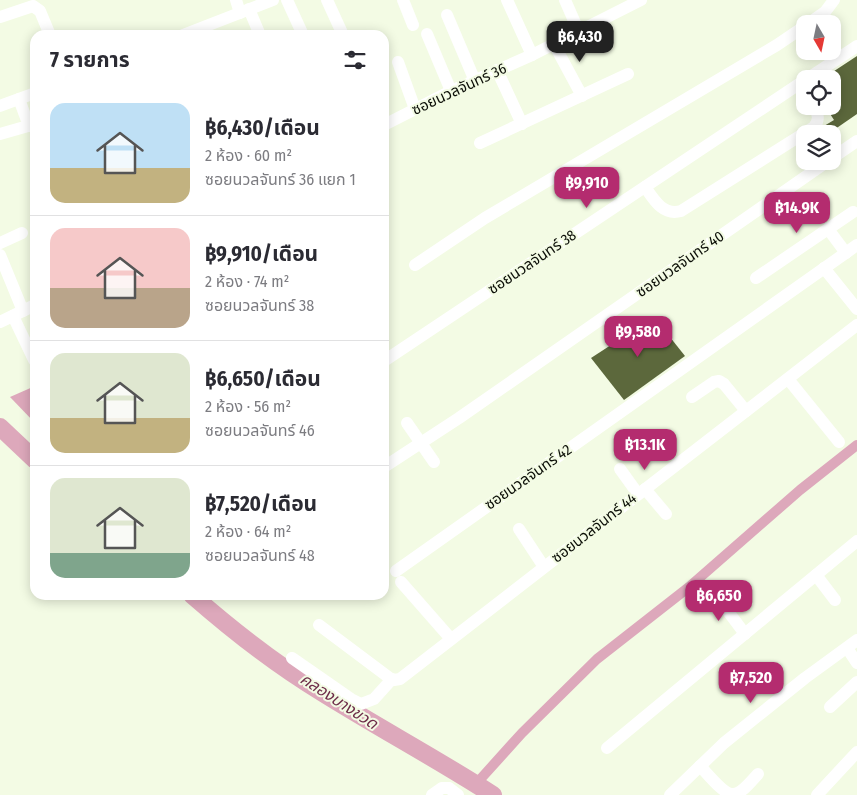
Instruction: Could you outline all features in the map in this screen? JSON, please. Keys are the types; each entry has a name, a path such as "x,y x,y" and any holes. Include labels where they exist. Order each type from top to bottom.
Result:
{"street":[{"path":"236,0 257,30"},
{"path":"196,30 273,0"},
{"path":"287,0 301,30"},
{"path":"327,0 341,30"},
{"path":"404,0 413,25"},
{"path":"507,0 532,55"},
{"path":"565,0 579,32"},
{"name":"ซอยนวลจันทร์ 36","path":"389,122 451,91 579,32 622,4 642,0"},
{"path":"821,15 834,0"},
{"path":"0,17 33,6 40,11 48,30"},
{"path":"446,15 475,81"},
{"path":"415,265 485,218 796,32"},
{"path":"427,34 451,91"},
{"path":"554,44 582,96"},
{"name":"ซอยนวลจันทร์ 38","path":"822,70 857,46"},
{"path":"398,62 415,109"},
{"path":"497,70 522,124"},
{"path":"480,143 628,74"},
{"name":"ซอยนวลจันทร์ 38","path":"389,358 796,88"},
{"path":"0,106 30,95"},
{"path":"19,99 30,121"},
{"path":"645,187 664,210 672,213 681,211 809,131 818,120 818,115"},
{"path":"0,134 30,126"},
{"path":"841,152 857,141"},
{"name":"ซอยนวลจันทร์ 40","path":"389,464 815,170"},
{"path":"756,278 853,212"},
{"path":"828,229 846,253"},
{"path":"0,243 22,233"},
{"name":"ซอยนวลจันทร์ 42","path":"451,639 398,576 857,245"},
{"path":"0,255 24,310 30,338"},
{"path":"824,268 857,309"},
{"path":"0,322 24,310"},
{"name":"ซอยนวลจันทร์ 44","path":"392,679 402,678 857,325"},
{"path":"788,379 839,442"},
{"path":"692,397 714,382 719,381 724,384 746,411"},
{"path":"407,423 434,462"},
{"path":"620,469 641,492 666,514"},
{"path":"519,529 544,567"},
{"path":"607,748 857,542"},
{"path":"816,575 835,600"},
{"path":"715,594 745,634"},
{"path":"292,658 361,704 374,699 392,679 319,625"},
{"path":"670,795 724,743 805,678 857,640"},
{"path":"847,648 857,663"},
{"path":"830,708 857,682"},
{"path":"817,795 857,752"},
{"path":"700,766 726,793 733,794 739,792 758,774"},
{"path":"432,795 442,788 449,788 458,795"}],"shaded area":[{"path":"30,388 30,418 10,397"}],"building":[{"path":"857,56 857,114 841,125 826,125 834,120 831,115 841,115 841,70 836,70"},
{"path":"654,317 685,356 624,400 591,358"}],"waterway":[{"name":"คลองบางขวด","path":"0,427 30,455"},
{"path":"476,784 522,733 597,659 689,587 800,490 857,445"},
{"name":"คลองบางขวด","path":"198,600 289,671 365,719 493,795"}]}
